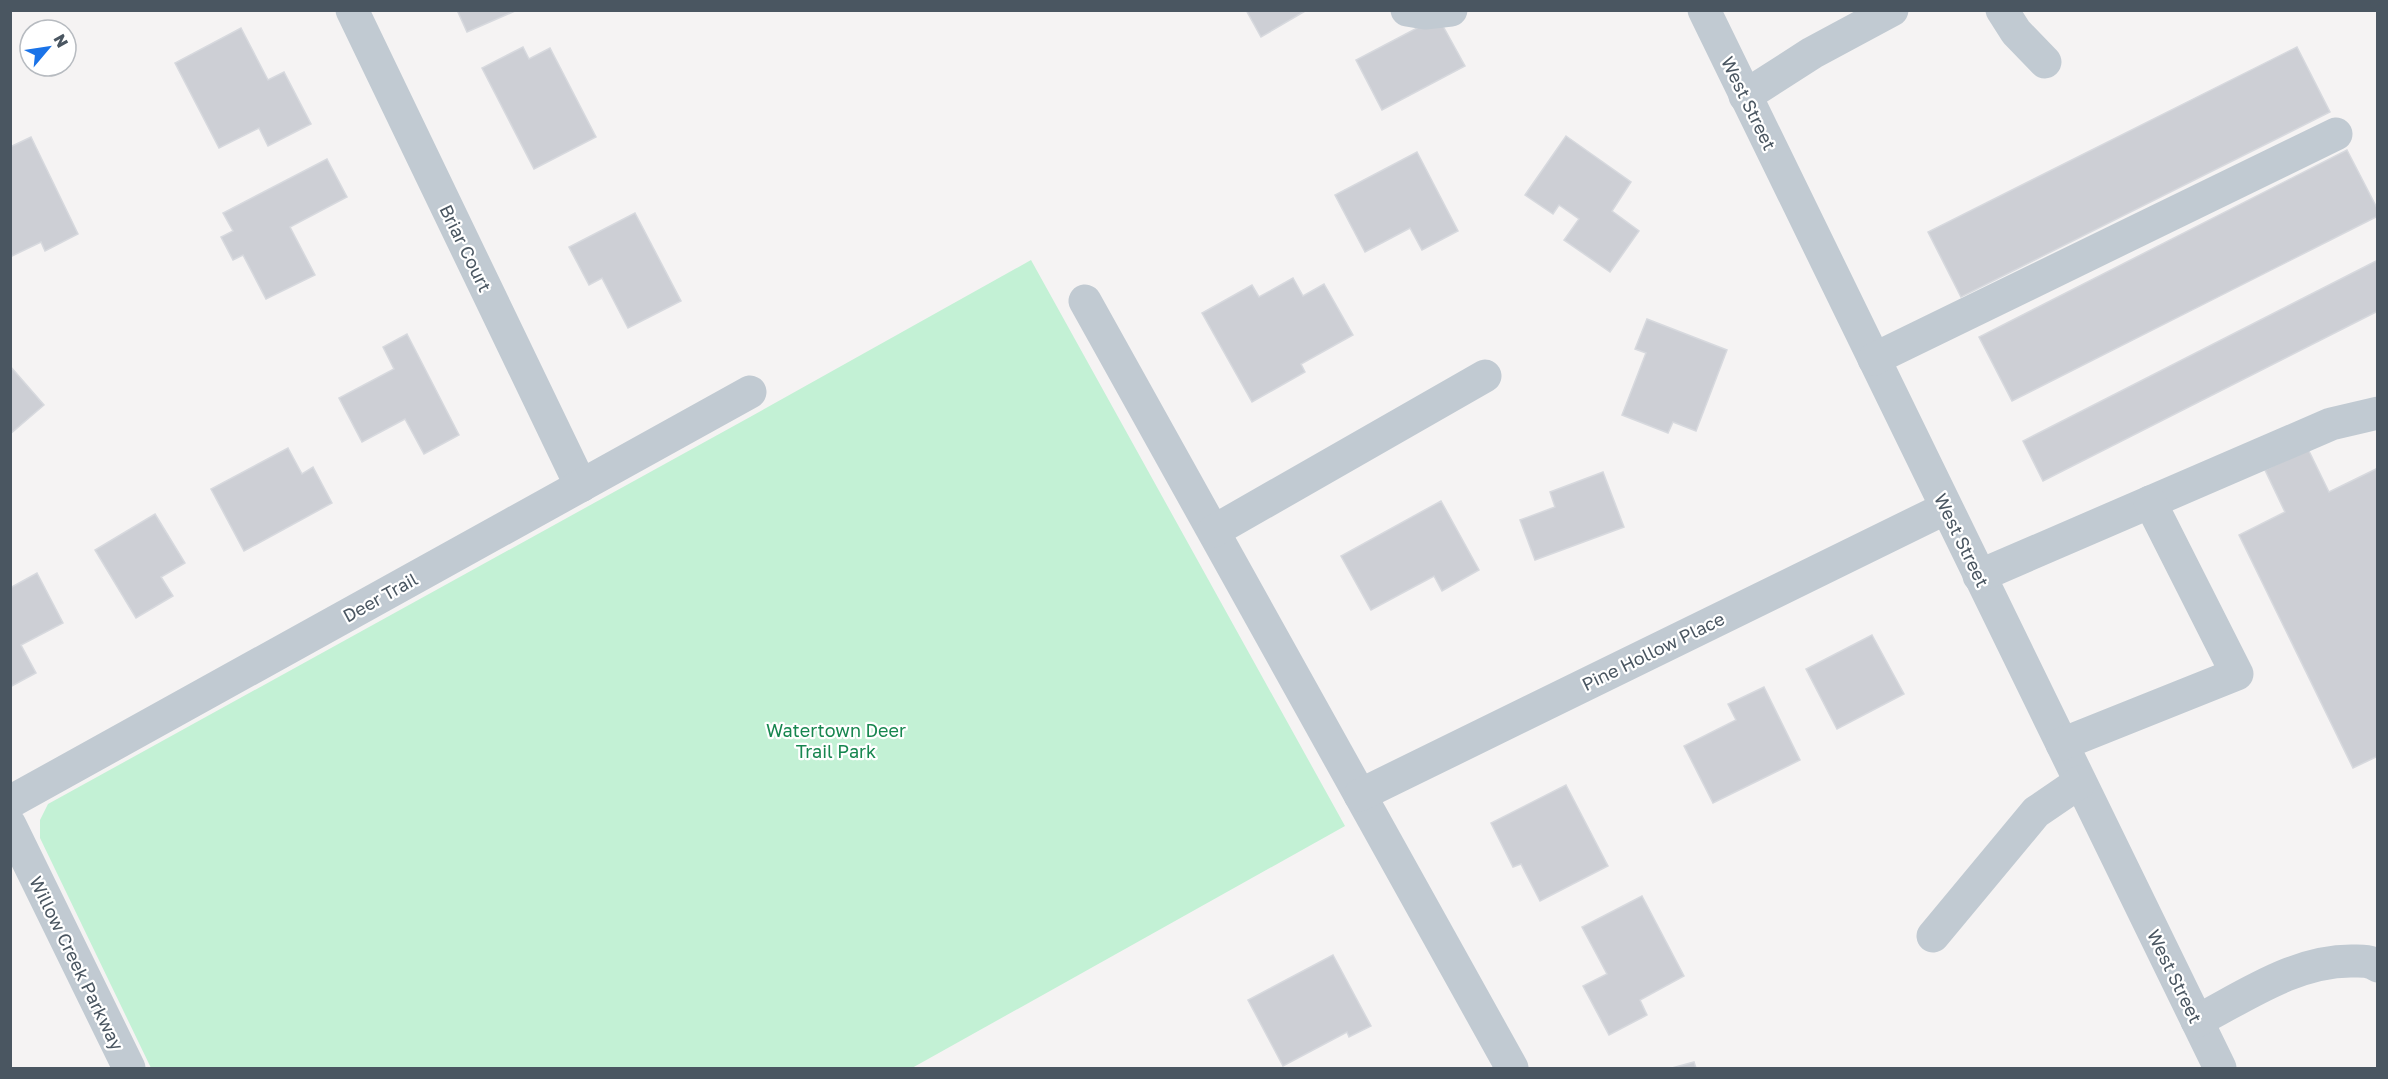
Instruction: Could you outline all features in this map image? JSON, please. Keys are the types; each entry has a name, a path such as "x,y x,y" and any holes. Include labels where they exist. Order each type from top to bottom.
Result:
{"street":[{"name":"Briar Court","path":"352,10 580,486"},
{"path":"1407,10 1425,13 1451,10"},
{"name":"West Street","path":"1704,10 2220,1068"},
{"path":"1745,96 1812,53 1892,10"},
{"path":"2002,10 2016,32 2045,62"},
{"path":"1874,359 2336,134"},
{"path":"1085,302 1360,795 1499,1064"},
{"path":"1214,531 1485,376"},
{"name":"Deer Trail","path":"10,802 750,392"},
{"path":"1979,576 2331,424 2378,413"},
{"path":"2062,744 2237,674 2150,502"},
{"name":"Pine Hollow Place","path":"1360,795 1946,508"},
{"path":"1933,936 2036,812 2080,782"},
{"name":"Willow Creek Parkway","path":"10,825 129,1068"},
{"path":"2197,1021 2288,973 2333,961 2374,963"}],"green space":[{"name":"Watertown Deer Trail Park","path":"1031,260 1345,826 912,1068 151,1068 40,838 40,820 48,804"}],"building":[{"path":"457,10 515,10 515,11 467,32"},
{"path":"1246,10 1307,10 1261,37"},
{"path":"1438,17 1465,66 1382,110 1356,60"},
{"path":"241,28 268,80 284,72 311,124 268,146 259,128 219,148 175,63"},
{"path":"523,47 529,59 550,48 596,137 534,169 482,68"},
{"path":"2297,47 2330,112 1961,297 1928,232"},
{"path":"1566,136 1631,182 1612,211 1639,231 1610,272 1564,240 1579,219 1559,205 1553,214 1525,195"},
{"path":"31,137 78,234 45,251 41,242 10,257 10,147"},
{"path":"2347,150 2378,210 2378,216 2012,401 1979,337"},
{"path":"1417,152 1458,231 1422,250 1410,228 1365,252 1335,195"},
{"path":"327,159 347,197 290,227 315,275 266,299 243,255 233,260 221,237 233,231 223,213"},
{"path":"635,213 681,301 628,328 602,278 589,285 569,247"},
{"path":"2378,260 2378,311 2043,481 2023,441"},
{"path":"1293,278 1303,296 1324,284 1353,335 1301,364 1305,372 1252,402 1202,313 1252,285 1259,297"},
{"path":"1647,319 1727,350 1696,431 1673,422 1668,433 1622,415 1646,353 1635,349"},
{"path":"407,334 459,435 424,454 405,419 362,442 339,398 394,369 383,347"},
{"path":"10,366 44,405 10,434"},
{"path":"288,448 302,474 313,467 332,503 244,551 211,489"},
{"path":"2308,449 2329,492 2378,468 2378,756 2353,768 2239,535 2285,512 2265,470"},
{"path":"1603,472 1624,527 1535,560 1520,520 1555,507 1550,492"},
{"path":"1441,501 1479,570 1442,591 1434,576 1371,610 1341,556"},
{"path":"155,514 185,563 161,577 173,596 136,618 95,550"},
{"path":"37,573 63,623 21,645 36,673 10,687 10,588"},
{"path":"1872,635 1904,694 1837,729 1806,669"},
{"path":"1764,687 1800,760 1713,803 1684,746 1736,720 1728,704"},
{"path":"1566,785 1608,866 1540,901 1521,864 1513,867 1491,823"},
{"path":"1642,896 1684,976 1640,1000 1647,1015 1609,1035 1583,986 1607,974 1582,927"},
{"path":"1333,955 1371,1026 1349,1037 1347,1032 1283,1066 1248,1000"},
{"path":"1694,1062 1696,1068 1672,1068"}]}
